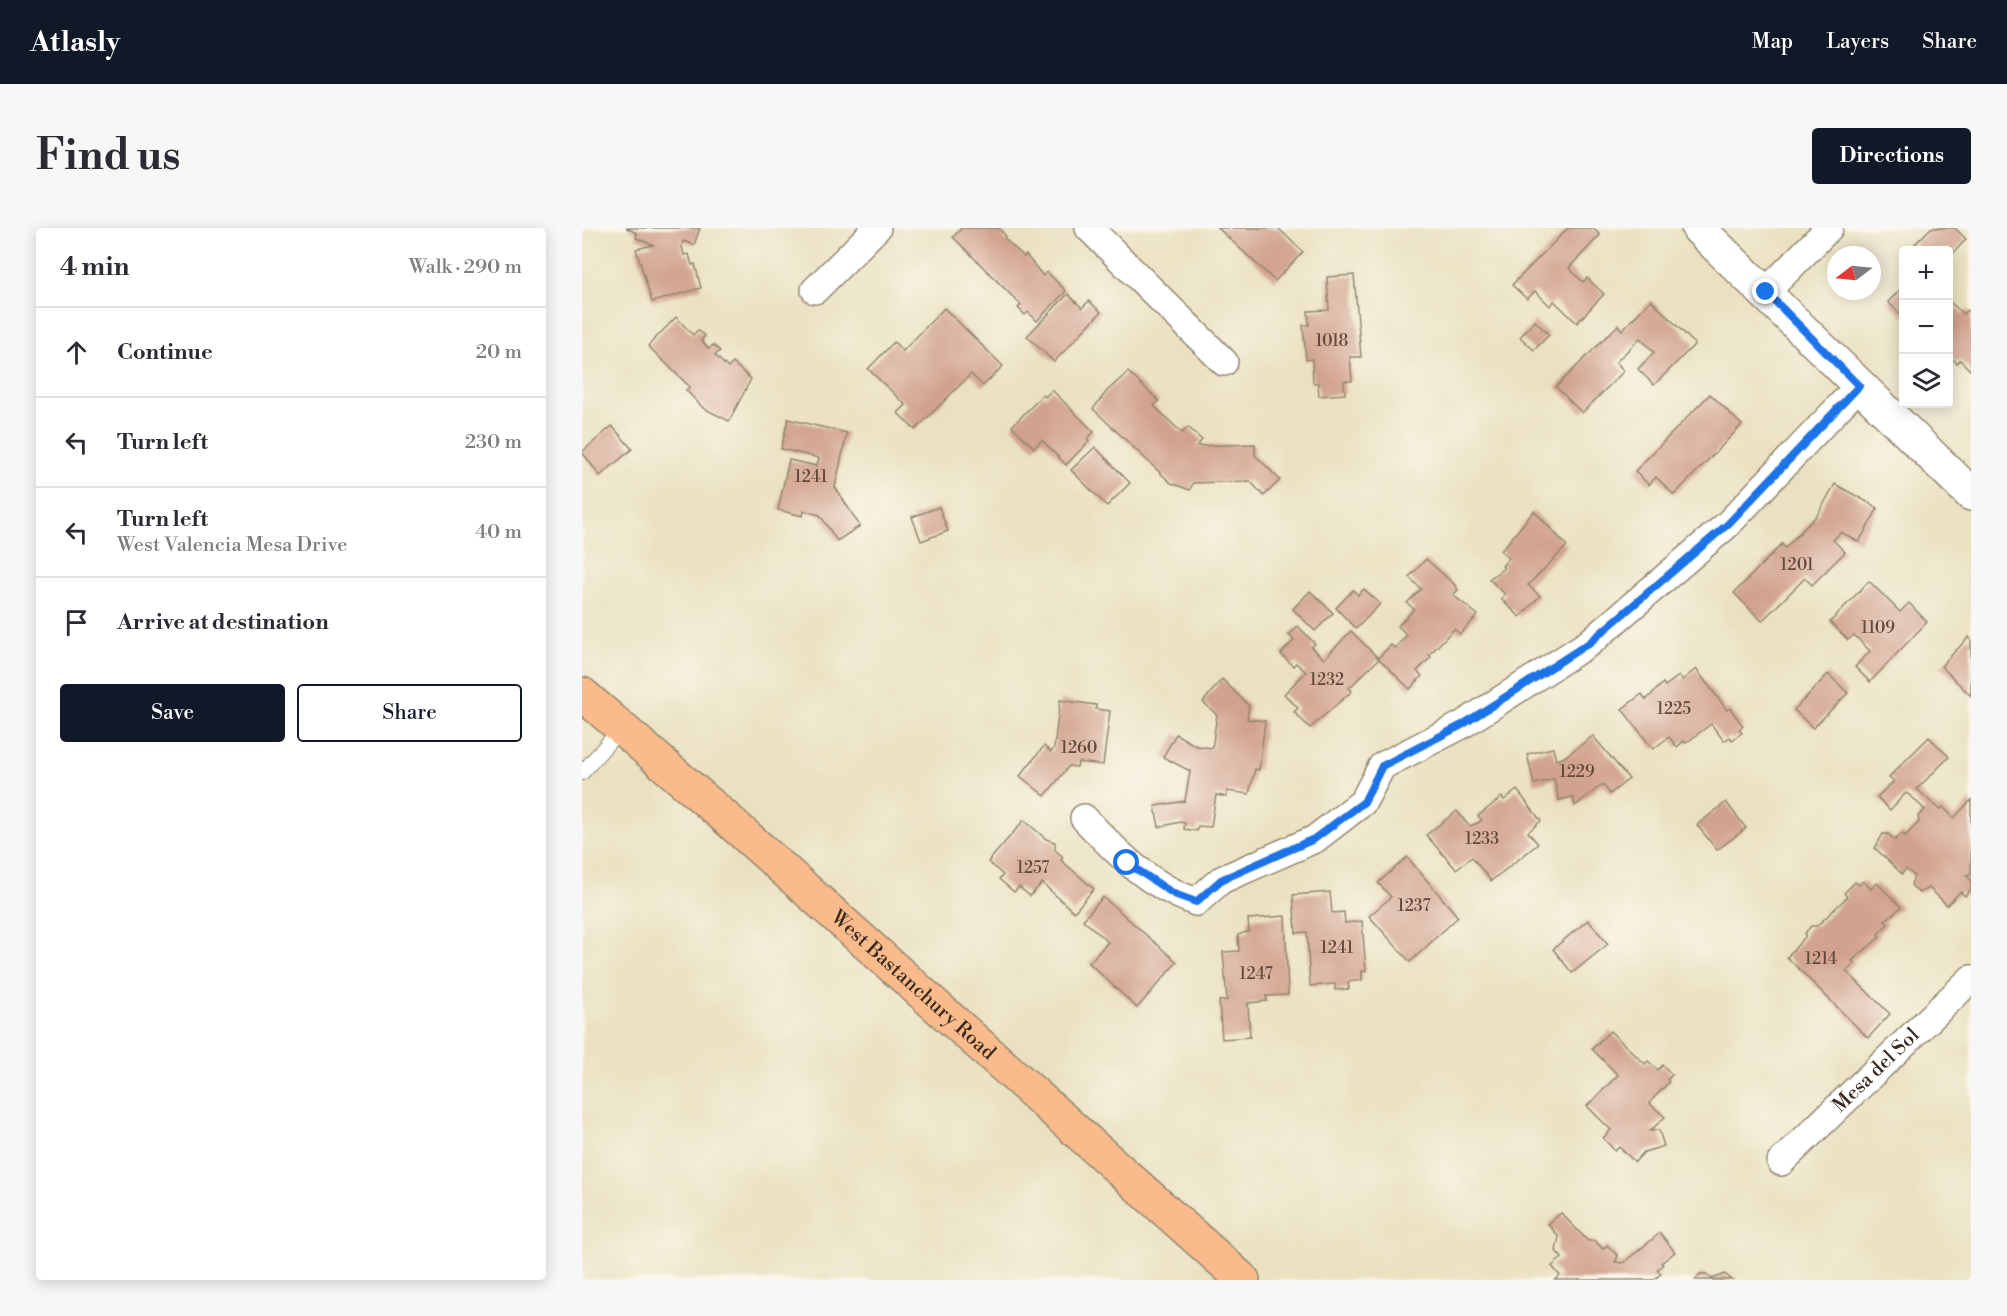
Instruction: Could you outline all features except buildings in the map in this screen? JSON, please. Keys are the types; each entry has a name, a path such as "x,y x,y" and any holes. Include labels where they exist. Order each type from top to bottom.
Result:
{"main road":[{"name":"West Bastanchury Road","path":"582,694 1243,1280"}],"street":[{"path":"1089,228 1224,362"},
{"path":"1698,228 1971,494"},
{"path":"1766,292 1829,228"},
{"path":"815,290 867,231"},
{"path":"1084,818 1127,863 1174,894 1196,902 1221,880 1314,839 1364,802 1382,766 1462,725 1589,643 1728,524 1859,386"},
{"name":"Mesa del Sol","path":"1782,1162 1971,979"}],"lane":[{"path":"582,773 621,728"}],"route":[{"path":"1127,863 1174,894 1196,902 1221,880 1314,839 1364,802 1382,766 1462,725 1589,643 1728,524 1859,386 1766,292"}]}
